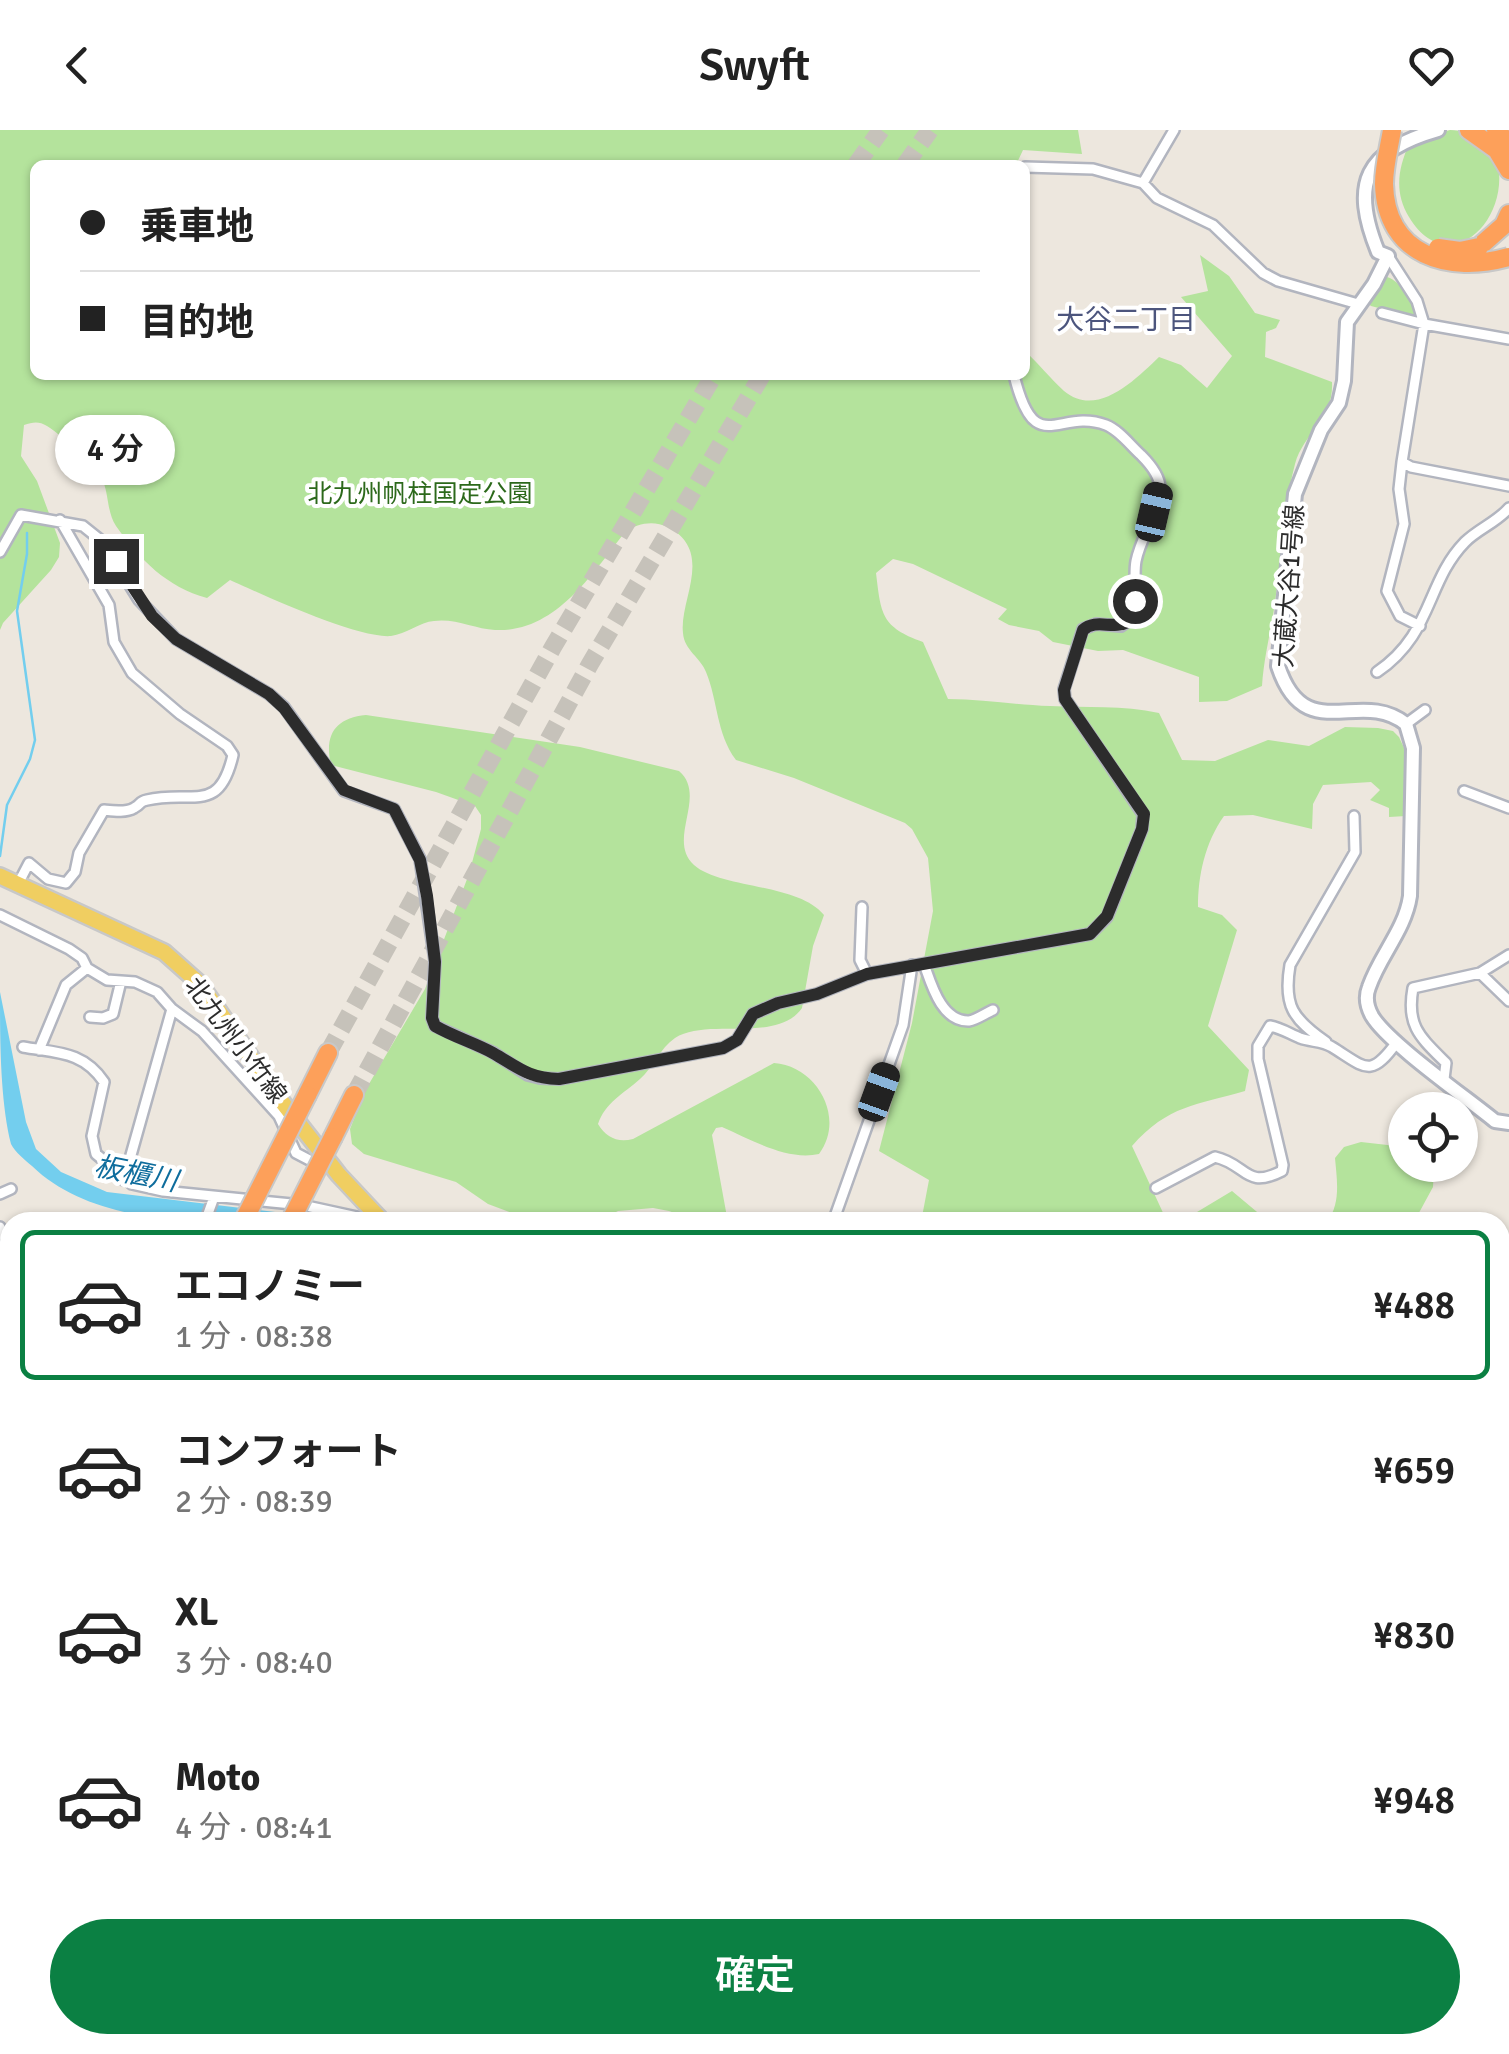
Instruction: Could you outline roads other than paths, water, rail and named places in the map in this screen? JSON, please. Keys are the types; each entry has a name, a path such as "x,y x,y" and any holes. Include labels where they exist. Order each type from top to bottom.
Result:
{"highway":[{"path":"1392,130 1385,170 1386,200 1407,243 1418,252 1450,262 1474,264 1509,258"},
{"path":"1405,130 1394,184 1397,209 1406,228 1425,244 1444,251 1479,247 1501,238 1509,228"},
{"path":"1469,130 1497,150 1509,170"},
{"path":"1496,130 1509,144"},
{"path":"1479,247 1504,224 1509,214"},
{"path":"248,1212 328,1053"},
{"path":"295,1212 354,1094"}],"main road":[{"name":"北九州小竹線","path":"0,876 164,952 200,984 279,1098 339,1176 373,1212"}],"street":[{"path":"1143,183 1174,130"},
{"path":"1420,626 1400,616 1388,591 1404,524 1399,489 1424,324 1417,301 1388,256 1378,252 1363,206 1364,184 1371,170 1391,150 1416,136 1438,130"},
{"path":"1030,167 1093,169 1143,183 1157,198 1213,224 1264,273 1278,281 1358,304"},
{"name":"大蔵大谷1号線","path":"1388,256 1348,322 1339,404 1321,430 1295,494 1278,666 1284,684 1304,707 1320,712 1385,713 1406,724"},
{"path":"1382,313 1509,339"},
{"path":"0,552 21,515 83,526 102,542 140,600 176,639 269,694 284,708 344,790 394,809 420,860 435,962 435,1026 492,1052 528,1075 559,1079 723,1048 737,1040 753,1014 778,1003 817,994 867,974 1090,934 1107,916 1142,829 1144,814 1065,699 1064,690 1083,630 1096,624 1121,626 1132,614 1135,567 1142,536 1154,512 1159,481 1149,462 1105,425 1088,422 1054,427 1033,419 1024,408 1016,380"},
{"path":"1402,462 1410,468 1509,486"},
{"path":"1377,672 1392,661 1420,626 1465,542 1508,512"},
{"path":"18,884 29,862 48,878 66,882 75,872 79,853 104,810 132,810 144,800 213,792 227,782 232,755 227,746 180,714 132,673 114,642 109,605 60,520"},
{"path":"1425,710 1406,724 1414,748 1410,896 1405,918 1367,990 1367,1004 1374,1020 1396,1042 1495,1120 1509,1123"},
{"path":"1464,791 1509,808"},
{"path":"1354,816 1355,852 1290,965 1288,1005 1302,1026 1354,1064 1368,1068 1380,1064 1396,1042"},
{"path":"862,907 860,960 867,974"},
{"path":"0,914 69,949 82,958 87,968 107,980 135,982 157,992 172,1010 202,1031 279,1116 296,1153 339,1176"},
{"path":"1444,1079 1446,1063 1418,1034 1409,1009 1413,988 1480,973 1509,955"},
{"path":"924,964 939,1002 956,1018 970,1021 993,1010"},
{"path":"836,1212 903,1025 912,965"},
{"path":"39,1050 66,985 87,968"},
{"path":"1480,973 1509,1001"},
{"path":"90,1017 112,1014 122,981"},
{"path":"124,1180 172,1010"},
{"path":"1156,1188 1215,1157 1254,1179 1264,1180 1282,1171 1284,1164 1259,1077 1258,1046 1270,1026 1303,1040 1328,1044"},
{"path":"23,1048 78,1056 104,1082 92,1136 96,1154 124,1180 213,1199 332,1212"},
{"path":"0,1194 11,1190"},
{"path":"208,1212 213,1199"}],"water":[{"path":"0,992 26,1122 36,1149 61,1172 107,1192 276,1212 128,1212 62,1189 11,1144 1,1049"}],"waterway":[{"path":"0,856 7,805 35,740 17,611 27,533"}],"tunnel":[{"path":"860,160 881,130"},
{"path":"909,160 930,130"},
{"path":"328,1053 553,647 711,380"},
{"path":"354,1095 590,664 759,380"}],"district":[{"name":"大谷二丁目","path":"1126,320"}],"park label":[{"name":"北九州帆柱国定公園","path":"420,493"}],"water label":[{"name":"板櫃川","path":"136,1174"}]}
